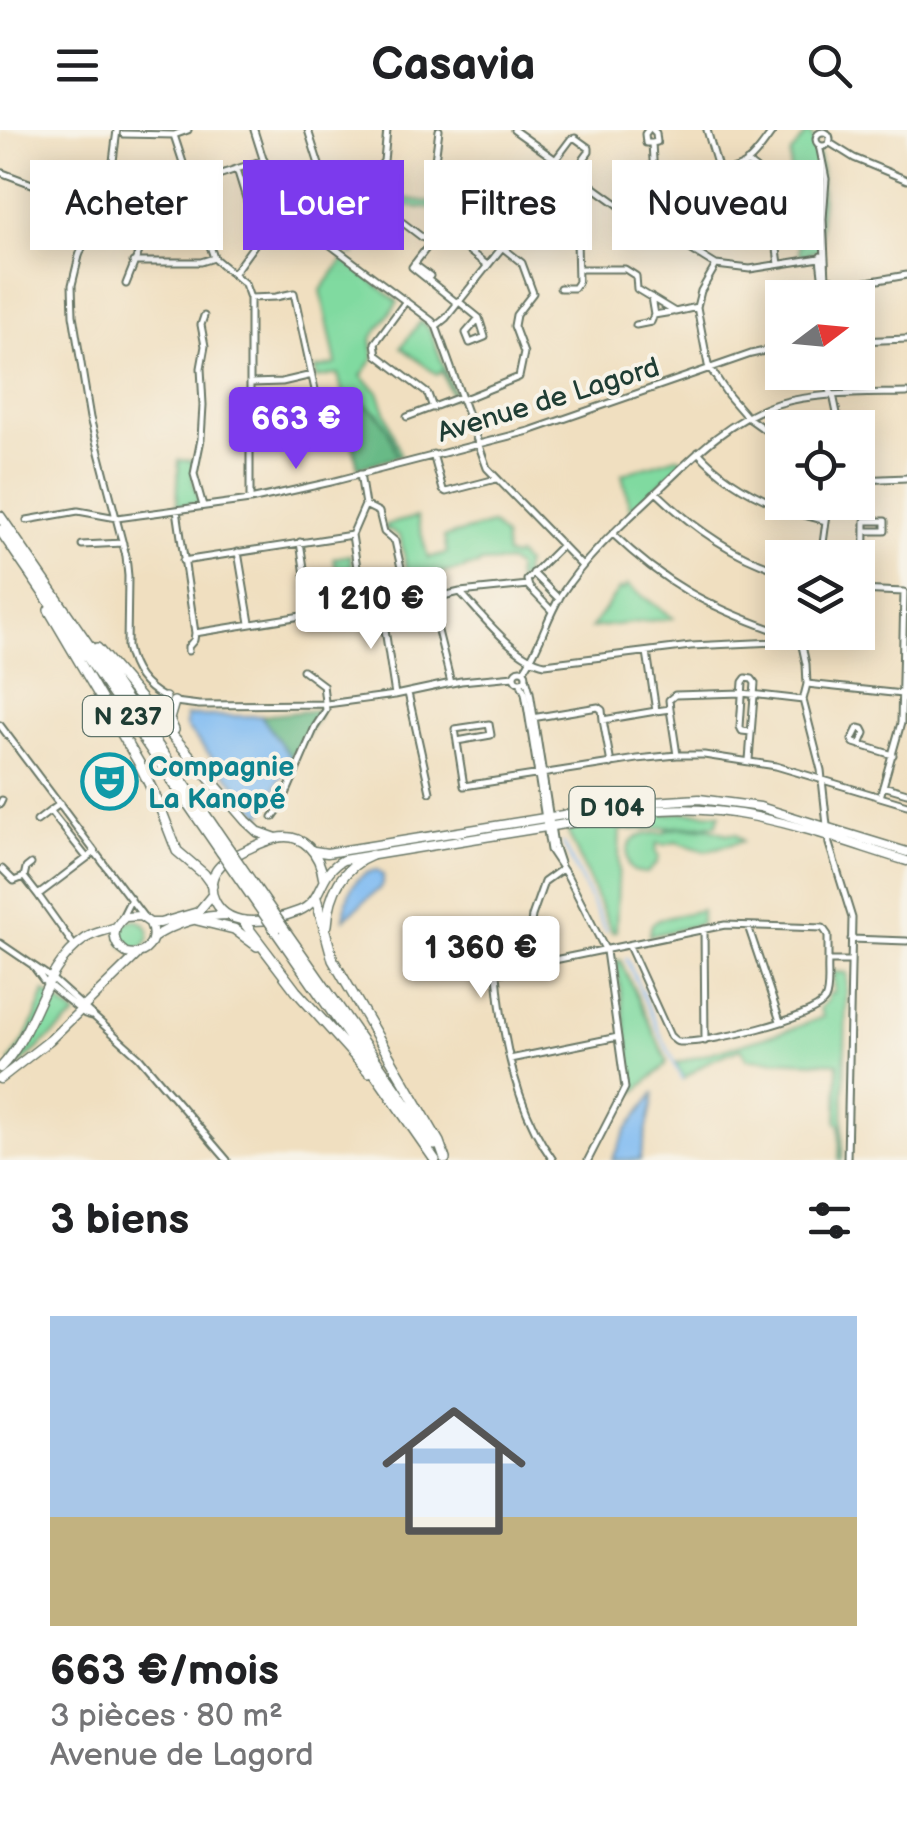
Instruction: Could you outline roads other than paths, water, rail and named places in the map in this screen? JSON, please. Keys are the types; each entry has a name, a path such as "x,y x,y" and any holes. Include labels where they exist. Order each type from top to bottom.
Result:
{"highway":[{"name":"N 237","path":"0,516 225,850"},
{"name":"N 237","path":"0,530 445,1160"},
{"path":"35,580 140,763 178,851 204,874 212,890"},
{"path":"74,623 246,821 258,832 274,838"},
{"path":"153,710 170,700"},
{"path":"170,700 169,719 186,750"},
{"path":"328,942 327,919 339,881 352,865 372,855"},
{"path":"316,898 332,960 440,1142 445,1160"},
{"path":"197,920 234,929 272,961"},
{"path":"243,921 272,961 391,1096"},
{"name":"N 237","path":"280,929 436,1160"}],"main road":[{"name":"D 104","path":"322,878 342,860 638,803 698,799 745,804 907,861"},
{"name":"D 104","path":"314,851 327,853 548,822"},
{"name":"D 104","path":"828,832 907,852"},
{"path":"0,1068 25,1034 48,980 74,947 91,934 130,915 160,924 194,914 202,909 215,873 226,861 274,838 292,838 314,851 320,864 322,878 316,898 296,912 243,921 227,915 216,903 212,890"},
{"path":"0,1079 36,1053 146,950 153,938 168,929 227,915"},
{"path":"147,921 153,938"},
{"path":"118,924 114,933 117,945 126,953 138,954"}],"street":[{"path":"114,160 120,132 174,134 188,130"},
{"path":"254,130 264,160"},
{"path":"308,130 318,160"},
{"path":"384,160 388,130"},
{"path":"436,160 439,130"},
{"path":"514,130 555,160 575,138 589,148 584,160"},
{"path":"651,130 656,133 653,160"},
{"path":"707,130 716,160"},
{"path":"749,160 774,130"},
{"path":"815,132 830,132 823,160 825,280"},
{"path":"815,132 825,145 907,180"},
{"path":"174,134 182,160"},
{"path":"757,160 759,149"},
{"path":"223,173 243,167"},
{"path":"237,169 243,189"},
{"path":"0,172 30,183"},
{"path":"81,250 72,285 73,315 90,418 123,543 128,576 127,647 138,676 146,685 170,700 192,705 327,704 452,683 523,677"},
{"path":"126,284 138,250"},
{"path":"211,250 214,258 244,284 250,298 250,500"},
{"path":"232,274 249,250"},
{"path":"337,250 436,326 487,468 582,566"},
{"path":"424,250 412,268 479,318 485,337 470,343 466,332 479,318"},
{"path":"467,250 487,265"},
{"path":"436,326 500,250"},
{"path":"407,417 519,377 524,353 514,326 516,316 533,294 522,264 504,250"},
{"path":"560,288 574,288 578,282 578,250"},
{"path":"692,250 716,265 750,269 822,256"},
{"path":"777,250 779,264"},
{"path":"133,262 201,262 214,258"},
{"path":"716,265 700,290 697,308 710,369 747,417 765,430"},
{"path":"578,269 625,269 636,276 637,289 675,312"},
{"path":"875,281 907,275"},
{"path":"250,298 294,293 326,436"},
{"path":"636,325 651,322 654,315 650,297"},
{"path":"406,301 375,343 378,356 428,394 433,408"},
{"path":"654,315 697,308"},
{"path":"203,506 194,474 201,440 204,316"},
{"path":"875,340 907,339"},
{"name":"Avenue de Lagord","path":"27,520 78,511 118,518 250,500 528,431 765,351"},
{"path":"250,383 282,382 312,375"},
{"path":"830,390 836,410"},
{"path":"523,677 552,611 582,566 718,435 747,417 787,402 832,395 907,392"},
{"path":"250,435 276,436 323,426"},
{"path":"698,452 760,498 826,521 825,540"},
{"path":"433,454 446,492 497,478"},
{"path":"360,474 365,505 352,535 363,606"},
{"path":"875,479 907,478"},
{"path":"656,492 687,522 729,548 765,564"},
{"path":"365,505 379,512 384,532 394,541 408,599"},
{"path":"176,510 195,633 188,651"},
{"path":"864,540 865,532"},
{"path":"613,534 643,562 689,594 765,627"},
{"path":"183,561 352,535"},
{"path":"300,542 311,614"},
{"path":"82,545 123,543"},
{"path":"195,633 518,586 562,546"},
{"path":"238,552 250,624"},
{"path":"530,578 559,599"},
{"path":"530,578 552,611"},
{"path":"875,591 905,592 901,722 880,796"},
{"path":"460,592 519,653 546,664 692,646 765,643"},
{"path":"430,599 452,683"},
{"path":"381,603 395,695"},
{"path":"803,650 807,684 803,700 823,779 828,832 852,918 847,1160"},
{"path":"647,652 656,711"},
{"path":"273,818 315,727 325,715 323,685 302,670"},
{"path":"514,676 518,670 523,677 532,718 552,854 606,950 625,1088 588,1160"},
{"path":"749,760 755,683 752,678 744,679 740,730 751,732"},
{"path":"807,684 904,693"},
{"path":"408,693 430,792"},
{"path":"677,755 670,709 670,700 675,695 742,694 803,700"},
{"path":"532,718 598,707 602,710 611,764"},
{"path":"604,720 670,709"},
{"path":"457,741 490,735 488,724 455,729 464,786 677,755 704,755 749,760 907,805"},
{"path":"2,731 147,921"},
{"path":"860,745 893,755"},
{"path":"883,786 907,794"},
{"path":"37,821 60,804"},
{"path":"50,811 87,858"},
{"path":"38,894 94,852"},
{"path":"24,877 31,864"},
{"path":"2,869 14,881 24,877"},
{"path":"525,966 532,916 544,882 562,869"},
{"path":"24,877 74,947"},
{"path":"118,924 131,899"},
{"path":"553,1160 525,1107 510,1059 500,1018 497,974 725,925 825,929 826,996 812,1010 780,1022 705,1041 680,1042 670,1036 629,946"},
{"path":"748,926 780,1022"},
{"path":"704,929 705,1041"},
{"path":"852,939 907,941"},
{"path":"0,944 32,964 99,1020 159,1079 227,1160"},
{"path":"828,961 851,961"},
{"path":"510,1059 618,1036"}],"water":[{"path":"186,716 261,716 291,758 262,816 186,727"},
{"path":"377,870 383,875 380,888 344,919 356,881"},
{"path":"655,1092 640,1160 612,1160 627,1129"}],"waterway":[{"path":"563,843 606,931"},
{"path":"626,958 648,1007"},
{"path":"649,1009 662,1038"},
{"path":"663,1039 674,1062"},
{"path":"674,1064 682,1079"}],"place":[{"name":"Compagnie La Kanopé","path":"109,782"}]}
